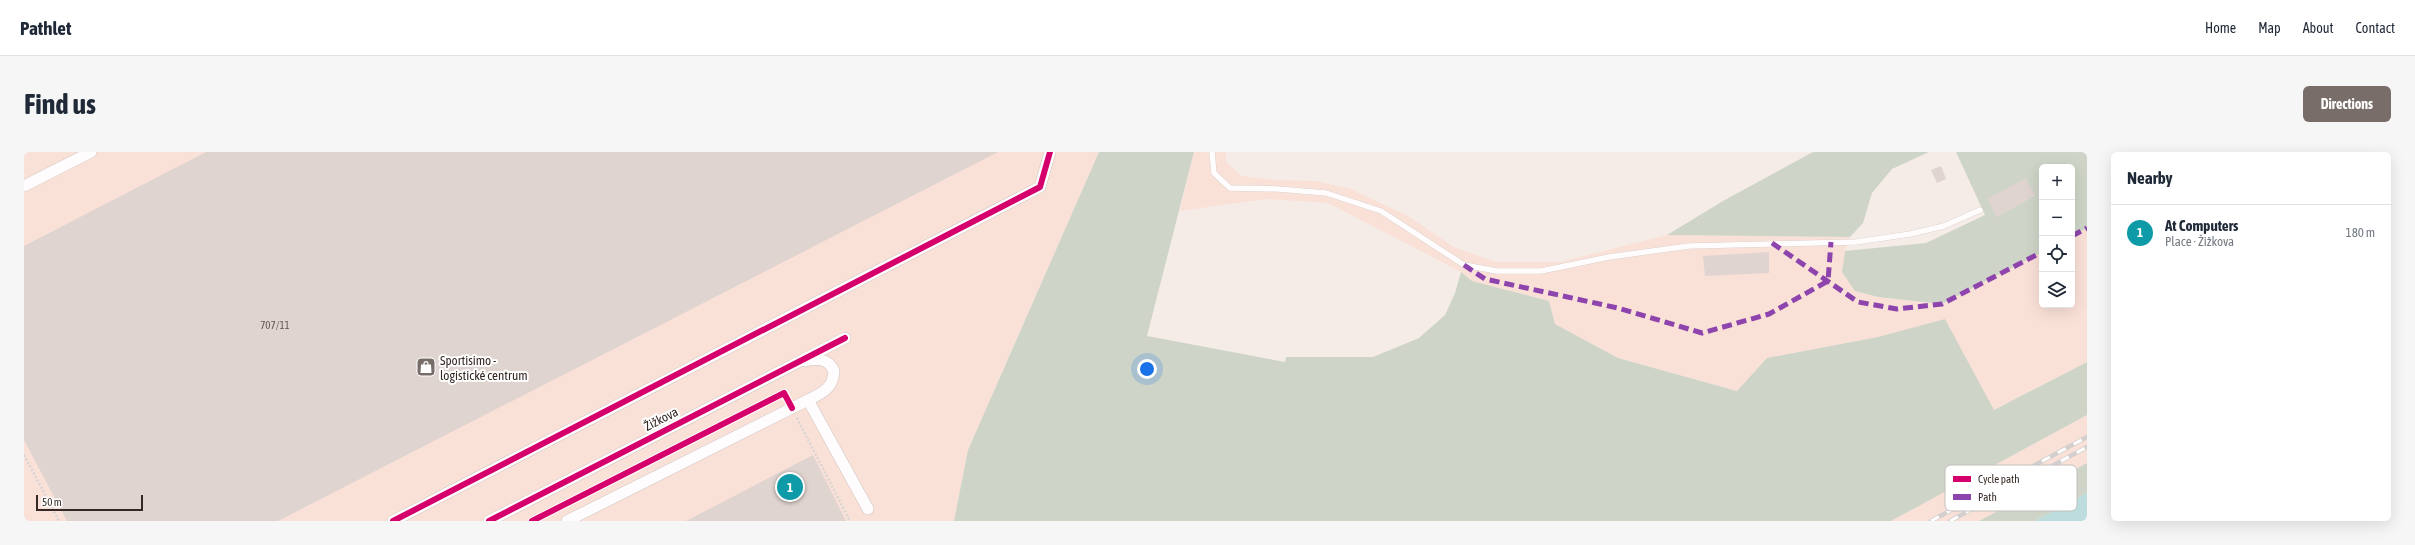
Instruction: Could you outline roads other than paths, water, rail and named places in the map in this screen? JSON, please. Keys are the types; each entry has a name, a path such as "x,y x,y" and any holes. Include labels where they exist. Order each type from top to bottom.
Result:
{"street":[{"path":"24,186 91,152"},
{"path":"393,521 1040,187 1050,152"},
{"name":"Žižkova","path":"489,521 845,338"},
{"path":"567,521 808,400 831,385 834,371 832,367 819,359 786,367"},
{"path":"808,400 868,509"}],"lane":[{"path":"1212,152 1214,173 1230,188 1278,189 1326,193 1381,211 1464,265 1497,271 1541,271 1609,257 1689,246 1856,242 1910,234 1944,226 1980,210"}],"water":[{"path":"2087,493 2087,521 2035,521 2054,511 2077,511 2077,498"}],"railway":[{"path":"2035,465 2087,437"},
{"path":"2054,465 2087,447"},
{"path":"1931,521 1950,511"},
{"path":"1950,521 1969,511"}],"place":[{"name":"Sportisimo - logistické centrum","path":"426,367"},
{"name":"At Computers","path":"790,487"}]}
